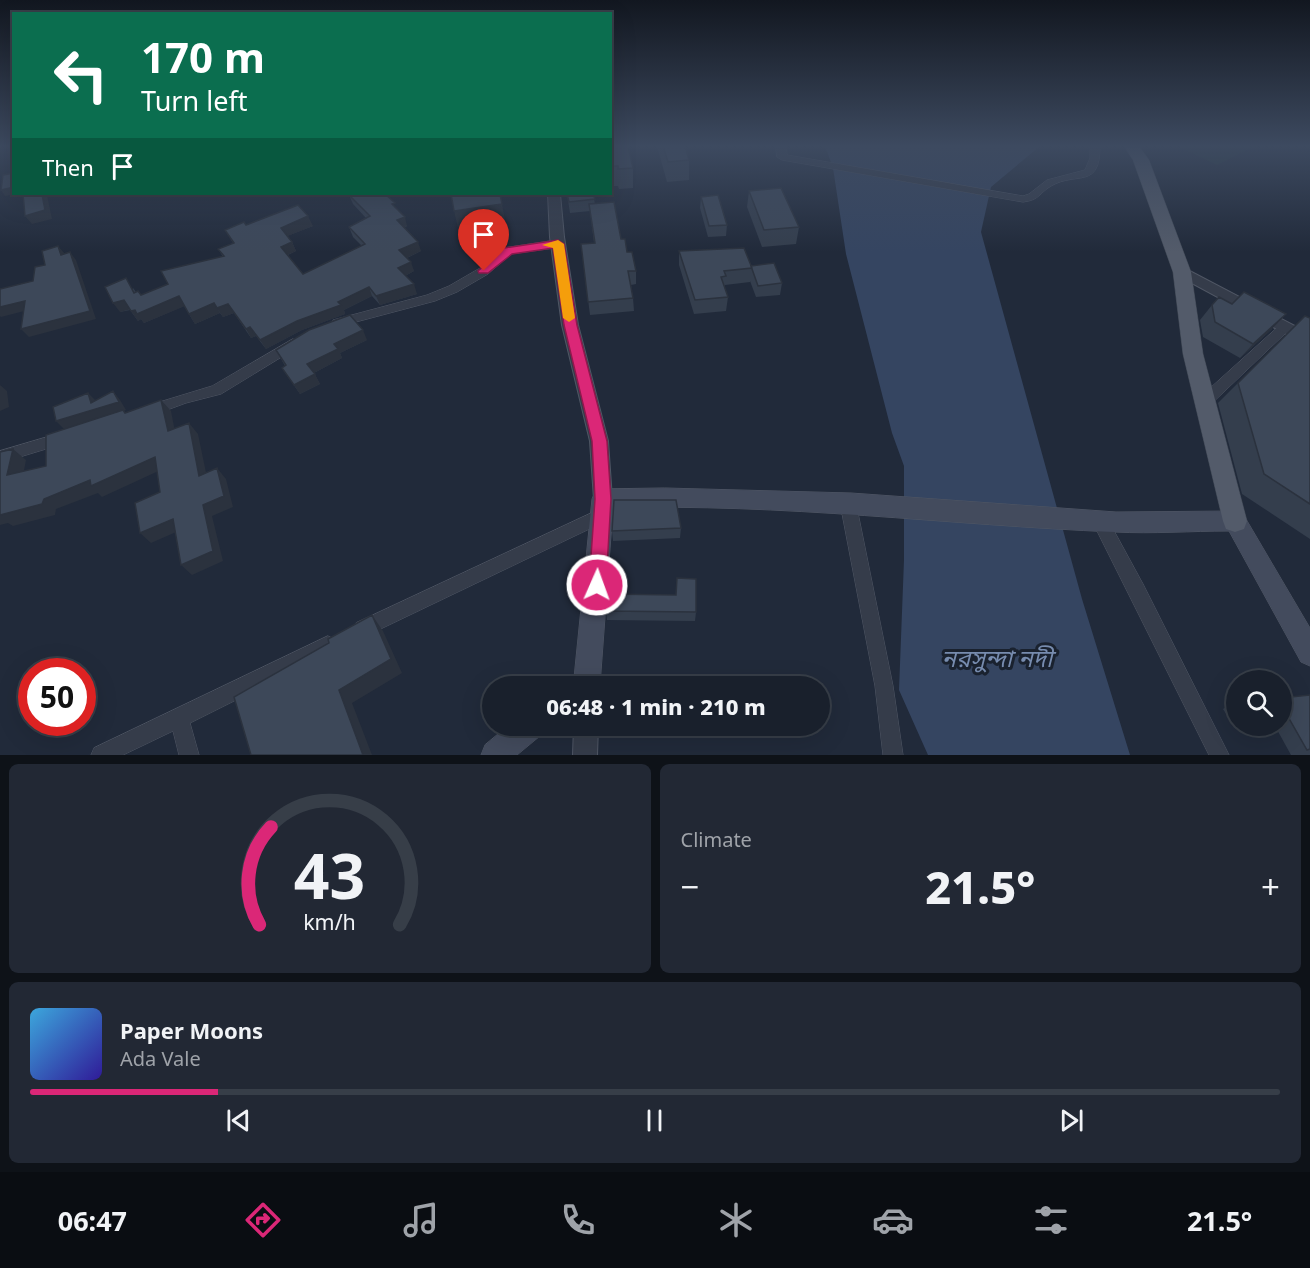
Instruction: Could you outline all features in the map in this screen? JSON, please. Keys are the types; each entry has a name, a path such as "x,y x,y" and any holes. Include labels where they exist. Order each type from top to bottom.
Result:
{"main road":[{"path":"1149,181 1182,272 1193,354 1203,403 1235,520 1310,653"},
{"path":"587,676 597,585 601,508 663,496 848,503 1093,520 1235,520"},
{"path":"495,755 518,736"}],"street":[{"path":"929,181 1023,200 1035,198 1047,184 1065,181"},
{"path":"101,755 180,720 250,682 601,508 599,441 570,325 558,244 554,195"},
{"path":"323,330 453,289 484,271 508,250 558,244"},
{"path":"1182,272 1310,341"},
{"path":"1203,403 1284,327"},
{"path":"138,415 184,398 216,390 308,335"},
{"path":"0,457 74,434"},
{"path":"848,503 884,686 893,755"},
{"path":"1093,520 1142,600 1219,755"},
{"path":"180,720 189,755"},
{"path":"585,755 586,736"}],"water":[{"name":"নরসুন্দা নদী","path":"835,181 998,181 991,187 981,232 1082,599 1130,755 928,755 899,690 904,560 904,466 892,433 846,254"}],"building":[{"path":"2,181 12,181 12,187 1,190"},
{"path":"781,188 799,227 764,230 749,191"},
{"path":"23,195 42,195 45,210 25,216"},
{"path":"349,195 386,195 395,203 392,204 405,217 397,220 418,242 399,250 411,262 398,268 414,284 376,296 369,287 338,302 341,305 297,321 260,340 250,327 246,329 228,304 217,308 214,303 189,314 179,296 137,314 135,310 131,311 124,300 113,303 105,287 126,278 134,293 138,291 141,295 168,284 161,271 224,256 218,249 234,243 225,230 244,222 246,225 298,205 308,216 281,228 292,242 281,247 303,274 365,244 349,227 370,216"},
{"path":"451,195 500,195 502,204 454,211"},
{"path":"567,195 593,195 595,199 569,202"},
{"path":"718,195 727,225 709,226 701,197"},
{"path":"614,202 621,239 625,239 627,252 632,252 636,271 628,271 633,298 588,302 581,244 595,243 589,204"},
{"path":"58,246 61,255 70,252 90,311 21,329 25,301 0,307 0,289 33,281 35,267 45,265 42,251"},
{"path":"744,248 752,268 724,271 726,276 721,277 728,297 695,300 679,251"},
{"path":"774,263 782,283 758,286 751,266"},
{"path":"1244,292 1286,314 1253,344 1215,322 1212,305 1219,297 1232,304"},
{"path":"350,315 363,330 334,344 338,349 307,364 315,374 294,385 282,368 286,365 276,350 309,330"},
{"path":"1305,316 1310,318 1310,504 1264,474 1238,383"},
{"path":"113,391 119,402 56,421 53,407 88,393 91,403"},
{"path":"161,400 168,431 189,423 199,476 217,468 224,496 203,505 213,551 181,565 173,519 140,533 135,503 160,492 155,457 91,486 90,480 44,499 42,504 0,515 0,452 13,449 7,475 46,466 46,435 123,410 125,413"},
{"path":"614,500 676,500 681,528 612,531"},
{"path":"677,578 696,579 696,612 606,611 607,594 676,595"},
{"path":"372,615 391,659 339,690 363,755 251,755 234,697 329,643 328,639"},
{"path":"1310,695 1310,749 1307,750 1292,724 1292,697"}],"slow traffic":[{"path":"547,245 558,244 569,318"}],"route":[{"path":"484,271 508,250 558,244 570,325 599,441 603,499 600,516 597,585"}]}
